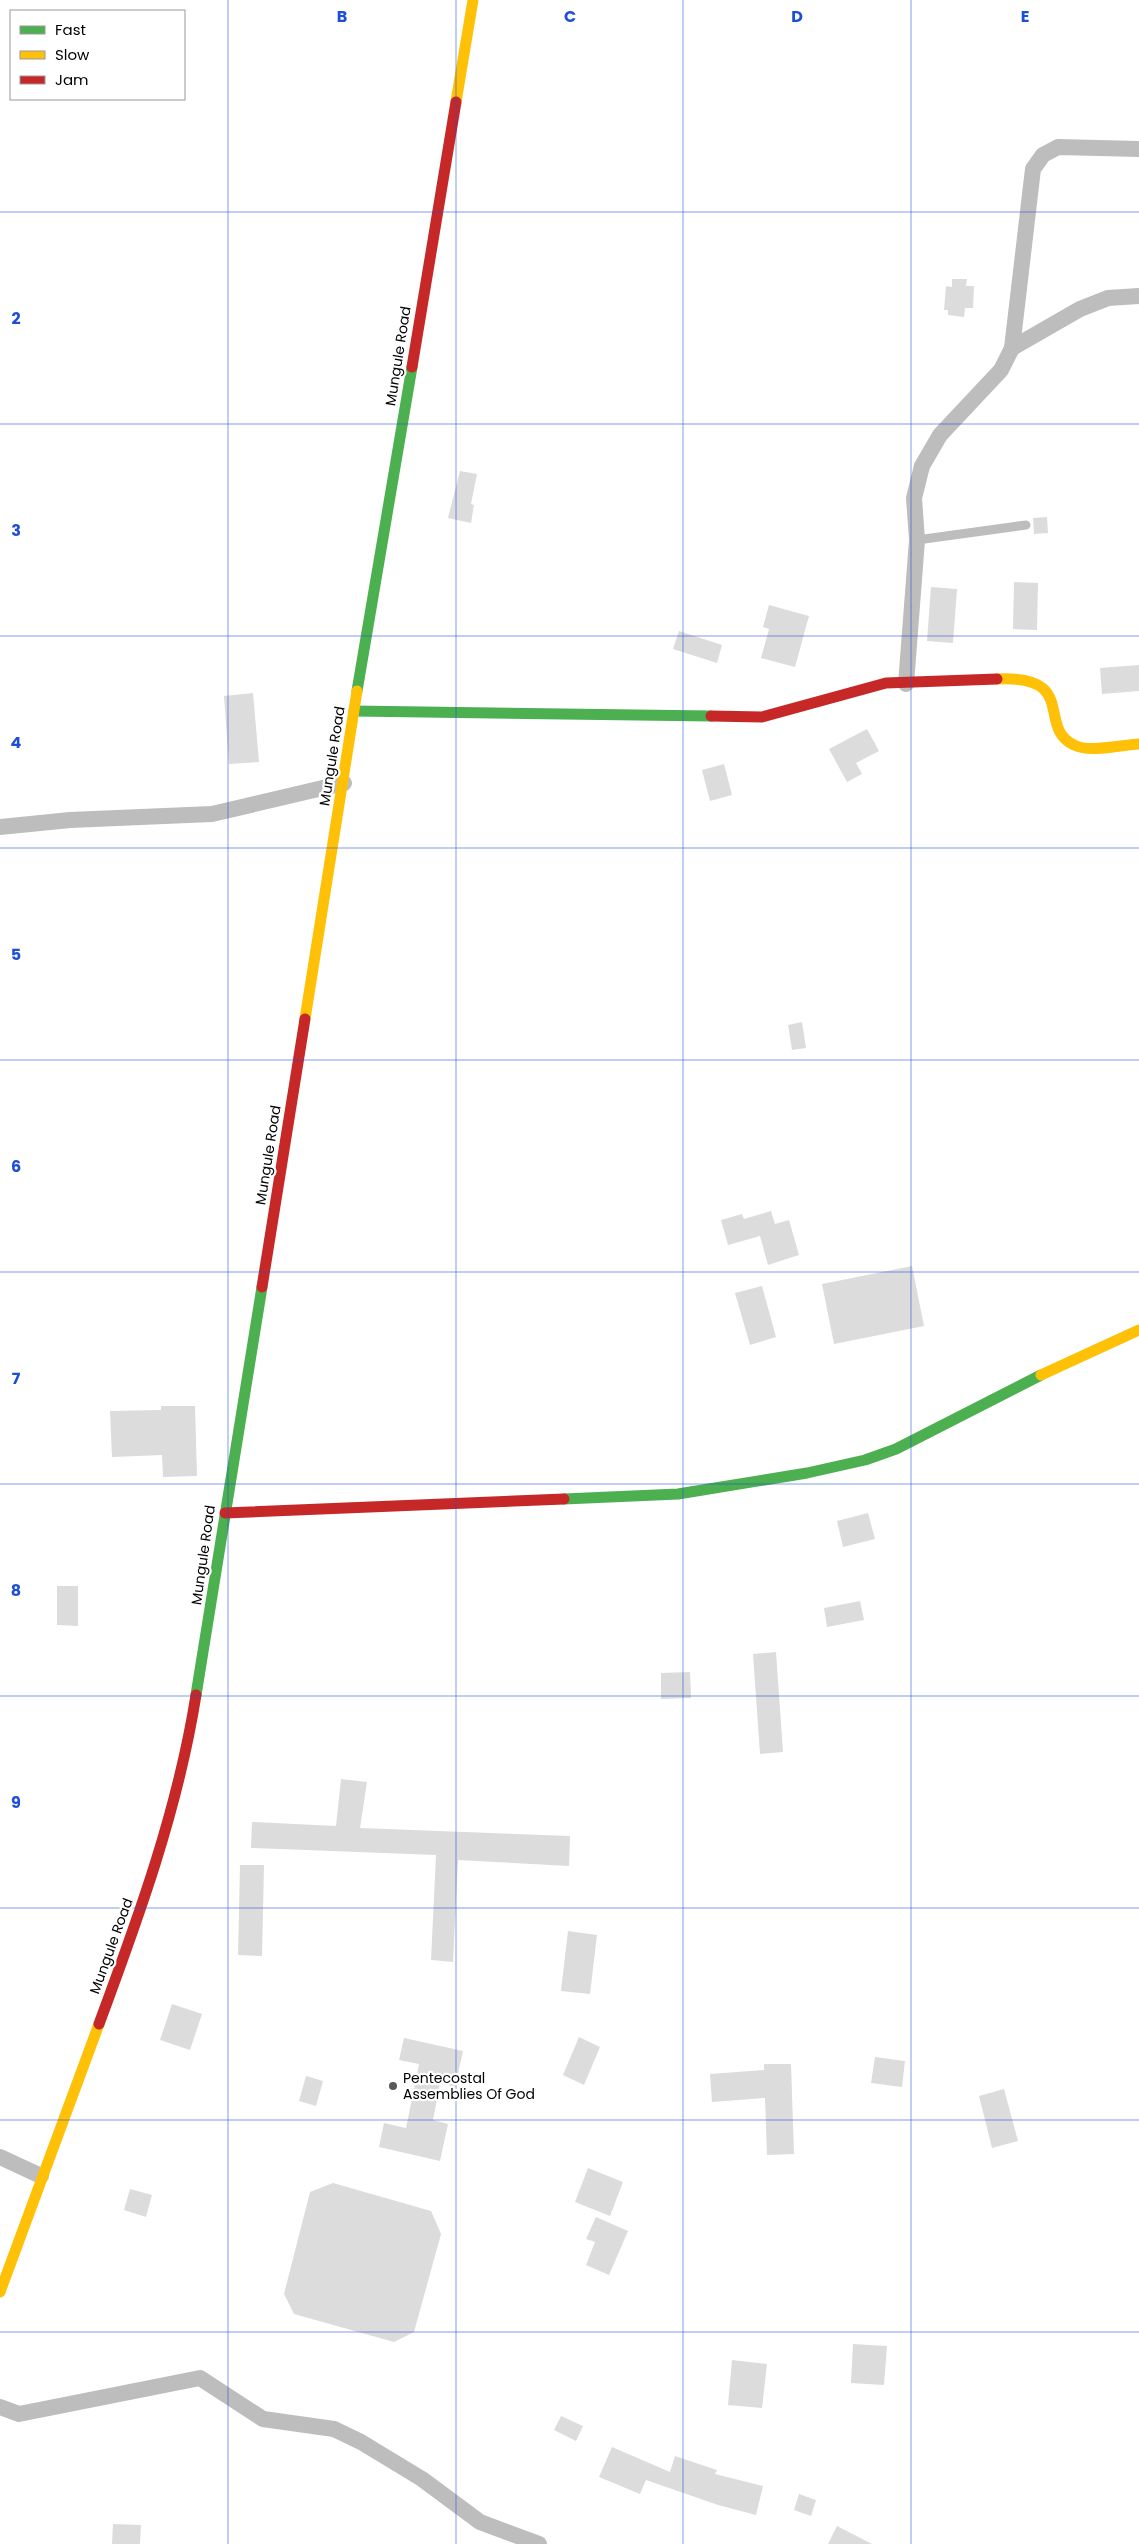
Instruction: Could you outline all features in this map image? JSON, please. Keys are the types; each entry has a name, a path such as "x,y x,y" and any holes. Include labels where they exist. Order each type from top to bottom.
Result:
{"street":[{"name":"Mungule Road","path":"0,2292 143,1905 171,1814 195,1701 344,783 354,711 473,0"},
{"path":"906,684 917,540 914,498 922,466 940,435 1001,370 1012,348 1034,169 1042,155 1058,147 1139,149"},
{"path":"1012,348 1080,309 1108,298 1139,296"},
{"path":"354,711 762,717 886,683 906,684 1014,678 1031,679 1043,685 1051,696 1065,739 1074,746 1139,744"},
{"path":"0,827 70,820 212,814 344,783"},
{"path":"225,1513 678,1494 808,1473 865,1460 896,1449 1056,1367 1139,1330"},
{"path":"0,2157 42,2176"},
{"path":"0,2407 19,2414 200,2378 263,2419 299,2422 334,2429 361,2442 422,2479 480,2522 539,2544"}],"lane":[{"path":"917,540 1026,525"}],"building":[{"path":"952,279 967,279 966,286 974,286 973,308 965,308 964,317 948,315 948,310 944,310 946,286 952,287"},
{"path":"460,471 477,474 471,504 474,505 471,523 448,518"},
{"path":"1047,517 1048,533 1034,534 1033,518"},
{"path":"1014,582 1038,583 1037,630 1013,629"},
{"path":"931,587 957,589 953,643 927,641"},
{"path":"769,605 809,616 795,667 761,658 769,629 763,627"},
{"path":"679,631 722,645 717,663 673,649"},
{"path":"1139,665 1139,691 1102,694 1100,668"},
{"path":"253,693 259,762 229,764 224,696"},
{"path":"867,729 879,751 856,763 862,774 847,782 829,749"},
{"path":"724,764 732,795 710,801 702,770"},
{"path":"802,1022 806,1048 792,1050 788,1025"},
{"path":"771,1211 775,1224 789,1220 799,1255 768,1265 760,1236 728,1245 721,1220 742,1214 744,1219"},
{"path":"912,1266 924,1326 834,1344 822,1284"},
{"path":"762,1286 776,1337 750,1345 735,1293"},
{"path":"161,1406 195,1406 197,1476 163,1477 162,1455 112,1457 110,1411 161,1410"},
{"path":"868,1513 875,1539 843,1547 837,1521"},
{"path":"57,1586 78,1586 78,1626 57,1625"},
{"path":"860,1601 864,1620 827,1627 824,1608"},
{"path":"776,1652 783,1752 760,1754 753,1654"},
{"path":"690,1672 691,1698 661,1699 661,1673"},
{"path":"341,1779 367,1782 360,1828 570,1836 569,1866 458,1860 453,1962 431,1960 436,1855 251,1848 252,1822 336,1826"},
{"path":"240,1865 264,1865 262,1956 238,1955"},
{"path":"568,1931 597,1935 590,1994 561,1991"},
{"path":"172,2004 202,2014 190,2050 160,2040"},
{"path":"579,2037 600,2047 584,2085 563,2075"},
{"path":"404,2038 463,2051 455,2087 440,2083 433,2120 448,2124 440,2161 379,2147 384,2123 406,2128 419,2064 399,2060"},
{"path":"875,2057 905,2061 902,2087 871,2083"},
{"path":"764,2064 791,2064 794,2154 767,2155 765,2098 712,2102 710,2074 764,2070"},
{"path":"306,2076 323,2081 316,2106 299,2101"},
{"path":"1004,2089 1018,2141 992,2148 979,2096"},
{"path":"588,2168 623,2182 610,2216 575,2202"},
{"path":"333,2183 431,2211 441,2234 414,2332 394,2342 294,2314 284,2294 310,2192"},
{"path":"130,2189 152,2195 146,2217 124,2210"},
{"path":"596,2217 628,2231 609,2275 586,2265 595,2242 586,2239"},
{"path":"853,2344 887,2346 884,2385 851,2383"},
{"path":"732,2360 767,2364 762,2408 728,2405"},
{"path":"561,2416 583,2426 576,2441 554,2430"},
{"path":"612,2447 670,2472 675,2456 717,2470 715,2474 763,2486 756,2515 718,2505 646,2480 640,2494 599,2477"},
{"path":"799,2494 816,2500 811,2516 794,2510"},
{"path":"113,2524 141,2525 140,2544 112,2544"},
{"path":"837,2526 872,2544 828,2544"}],"traffic: fast":[{"path":"357,691 412,367"},
{"path":"354,711 711,716"},
{"path":"196,1695 262,1287"},
{"path":"564,1499 678,1494 807,1473 865,1460 896,1449 1041,1375"}],"traffic: slow":[{"path":"456,102 473,0"},
{"path":"997,679 1022,680 1038,685 1047,693 1052,704 1057,727 1063,737 1074,745 1097,748 1139,744"},
{"path":"305,1019 357,691"},
{"path":"1041,1375 1139,1330"},
{"path":"0,2292 99,2024"}],"traffic: jam":[{"path":"412,367 456,102"},
{"path":"711,716 762,717 886,683 997,679"},
{"path":"262,1287 305,1019"},
{"path":"225,1513 564,1499"},
{"path":"99,2024 156,1862 179,1779 196,1695"}],"place":[{"name":"Pentecostal Assemblies Of God","path":"393,2086"}]}
